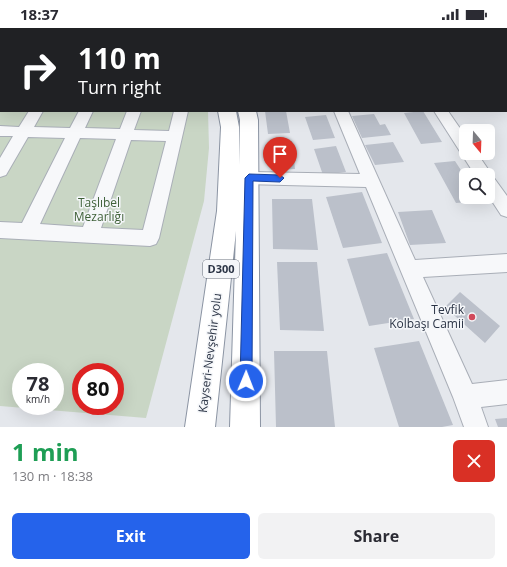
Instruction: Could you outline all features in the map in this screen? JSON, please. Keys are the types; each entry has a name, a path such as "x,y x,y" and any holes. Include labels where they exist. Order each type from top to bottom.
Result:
{"highway":[{"name":"Kayseri-Nevşehir yolu","path":"200,427 228,211 230,127 227,112"},
{"name":"D300","path":"245,427 249,178 249,120 247,112"}],"street":[{"path":"0,171 35,112"},
{"path":"27,232 86,112"},
{"path":"89,235 134,112"},
{"path":"0,230 150,238 181,112"},
{"path":"341,112 465,397 476,427"},
{"path":"441,112 459,139"},
{"path":"0,131 175,136"},
{"path":"249,178 371,181"},
{"path":"495,192 507,210"},
{"path":"409,269 507,263"},
{"path":"465,397 507,392"}],"green space":[{"name":"Taşlıbel Mezarlığı","path":"0,112 208,112 209,148 204,201 146,418 110,415 124,415 124,363 72,363 72,412 64,411 64,363 12,363 12,407 0,406"}],"building":[{"path":"265,112 286,112 290,133 268,134"},
{"path":"424,112 442,142 421,144 404,113"},
{"path":"374,114 380,125 385,124 391,135 362,138 352,116"},
{"path":"326,115 335,138 313,140 305,117"},
{"path":"269,141 292,141 295,169 271,170"},
{"path":"393,142 404,162 375,165 365,145"},
{"path":"336,146 346,172 323,175 314,149"},
{"path":"455,161 460,168 459,203 456,203 434,163"},
{"path":"362,192 382,243 343,248 326,197"},
{"path":"272,199 312,199 318,250 273,249"},
{"path":"432,210 446,243 410,245 398,212"},
{"path":"387,253 414,319 369,326 347,259"},
{"path":"277,262 317,262 324,331 280,330"},
{"name":"Tevfik Kolbaşı Camii","path":"460,292 500,326 485,343 445,307"},
{"path":"419,341 453,425 442,427 399,427 374,348"},
{"path":"274,351 327,351 335,427 276,427"},
{"path":"507,418 507,427 498,427 495,419"}],"place":[{"name":"Tevfik Kolbaşı Camii","path":"472,317"}],"route":[{"path":"246,381 249,178 280,178"}]}
